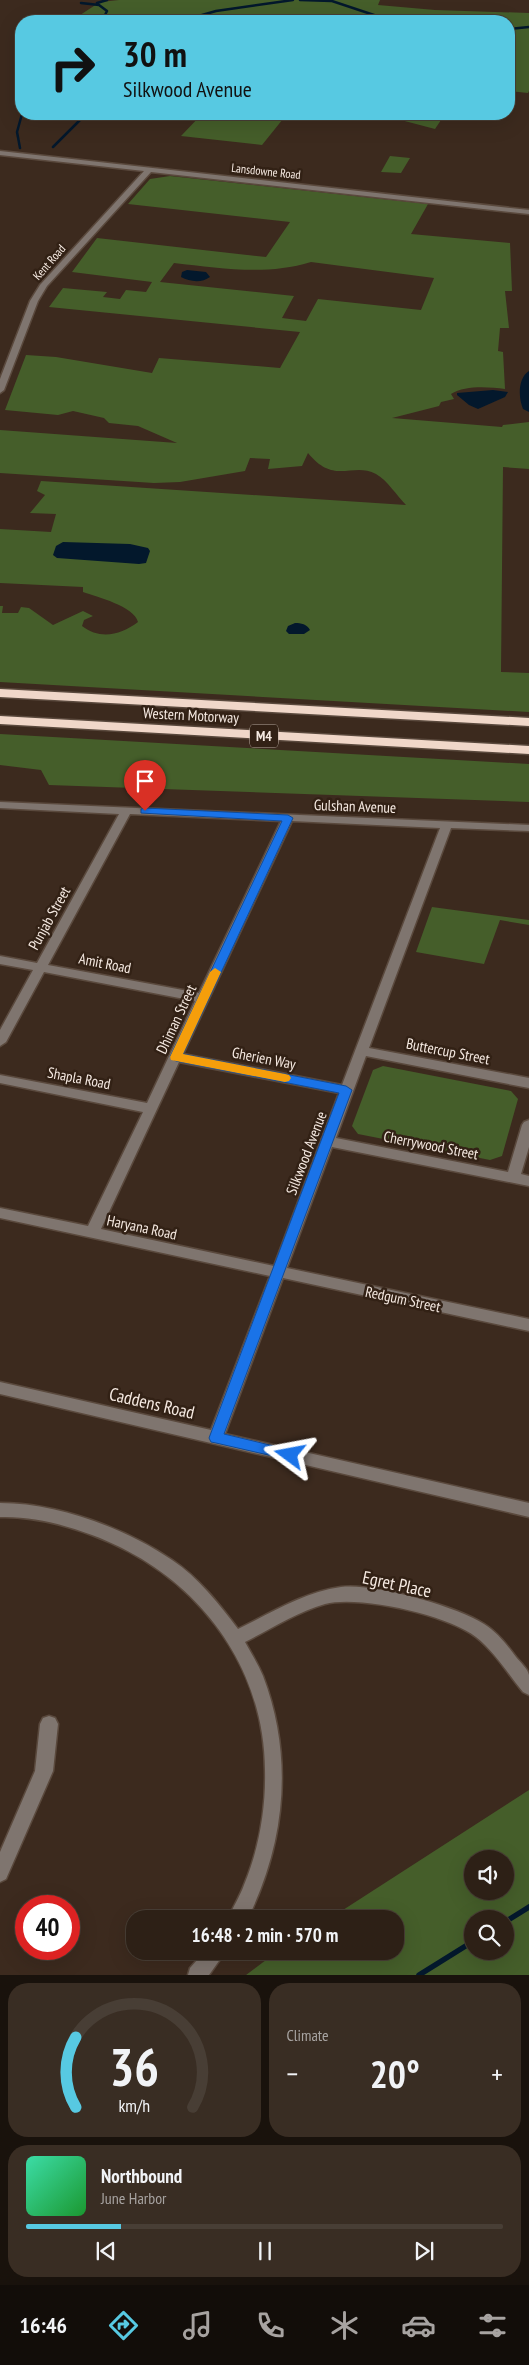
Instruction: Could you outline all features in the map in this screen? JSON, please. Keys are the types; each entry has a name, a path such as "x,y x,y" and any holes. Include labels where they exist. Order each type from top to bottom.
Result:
{"highway":[{"name":"Western Motorway","path":"0,693 529,722"},
{"name":"Western Motorway","path":"0,720 529,750"}],"street":[{"name":"Lansdowne Road","path":"0,153 529,212"},
{"name":"Kent Road","path":"0,390 34,302 44,285 149,170"},
{"name":"Gulshan Avenue","path":"0,805 529,828"},
{"name":"Punjab Street","path":"0,1042 127,810"},
{"name":"Dhiman Street","path":"92,1233 288,818"},
{"name":"Silkwood Avenue","path":"216,1438 447,824"},
{"name":"Amit Road","path":"0,960 203,998"},
{"name":"Buttercup Street","path":"362,1051 529,1083"},
{"name":"Gherien Way","path":"176,1057 346,1090"},
{"name":"Shapla Road","path":"0,1079 151,1109"},
{"path":"513,1178 529,1125"},
{"name":"Cherrywood Street","path":"328,1141 529,1182"},
{"name":"Haryana Road","path":"0,1213 278,1273"},
{"name":"Redgum Street","path":"278,1273 529,1325"},
{"name":"Caddens Road","path":"0,1388 529,1510"},
{"path":"0,1510 17,1510 45,1514 92,1526 129,1542 185,1579 213,1607 236,1638 249,1662 266,1704 274,1750 274,1796 266,1851 249,1898 242,1910"},
{"name":"Egret Place","path":"236,1638 318,1600 347,1594 366,1596 449,1615 470,1624 480,1630 496,1646 529,1688"},
{"path":"0,1873 44,1770 49,1724"},
{"path":"197,1975 210,1960"}],"green space":[{"path":"119,0 380,0 378,5 435,10 529,13 529,91 528,93 515,92 515,15 80,15 100,2"},
{"path":"196,120 282,120 262,145 181,136"},
{"path":"401,120 441,120 435,129"},
{"path":"390,156 410,158 401,173 381,172"},
{"path":"170,176 428,204 411,234 510,243 512,291 505,291 509,328 500,328 498,351 503,352 505,389 485,387 463,389 451,394 454,399 441,402 439,406 392,418 502,427 503,425 529,422 529,469 503,467 501,672 529,673 529,712 0,682 0,606 3,606 2,613 18,613 21,607 29,608 53,625 83,611 93,616 84,620 82,626 96,633 103,634 118,633 138,622 130,611 83,592 83,587 0,583 0,529 51,532 56,514 30,513 45,495 37,491 41,481 406,505 388,484 376,474 359,470 335,471 318,463 308,453 302,466 268,469 270,459 250,458 245,471 180,482 154,483 0,473 0,430 177,443 138,426 109,423 104,418 73,411 58,415 5,410 26,355 56,357 152,373 159,358 280,368 300,332 49,307 63,288 107,292 103,297 120,299 126,290 146,292 152,282 72,272 97,238 266,257 290,222 128,204 150,179","holes":["311,262 434,278 421,310 318,299 306,321 282,318 294,296 160,282 174,263 226,269 260,270 277,269"]},
{"path":"0,734 529,764 529,802 49,785 41,770 0,765"},
{"path":"432,907 529,920 529,925 500,920 484,964 416,952"},
{"path":"383,1066 511,1091 518,1099 502,1156 490,1160 358,1134 352,1126 373,1070"},
{"path":"529,1790 529,1975 246,1975 266,1960 404,1960 404,1910 343,1910"}],"water":[{"path":"187,270 206,272 210,277 196,281 188,280 181,277 182,272"},
{"path":"529,371 529,412 523,409 520,399 520,388 525,374"},
{"path":"493,390 508,392 505,397 478,409 469,405 457,395 457,393"},
{"path":"63,542 130,544 148,548 150,551 146,563 139,564 57,558 53,555 56,546"},
{"path":"295,623 304,624 310,630 304,634 289,634 286,631 288,626"}],"waterway":[{"path":"97,3 107,0"},
{"path":"202,15 216,11 293,0"},
{"path":"300,0 332,1 374,15"},
{"path":"81,3 99,5 107,11 105,15"},
{"path":"515,28 529,27"},
{"path":"20,120 17,132 20,148"},
{"path":"53,147 80,120"},
{"path":"514,1916 529,1907"},
{"path":"419,1975 464,1947"}],"slow traffic":[{"path":"215,972 176,1057 285,1078"}],"route":[{"path":"145,811 288,818 176,1057 346,1090 216,1438 290,1455"}]}
